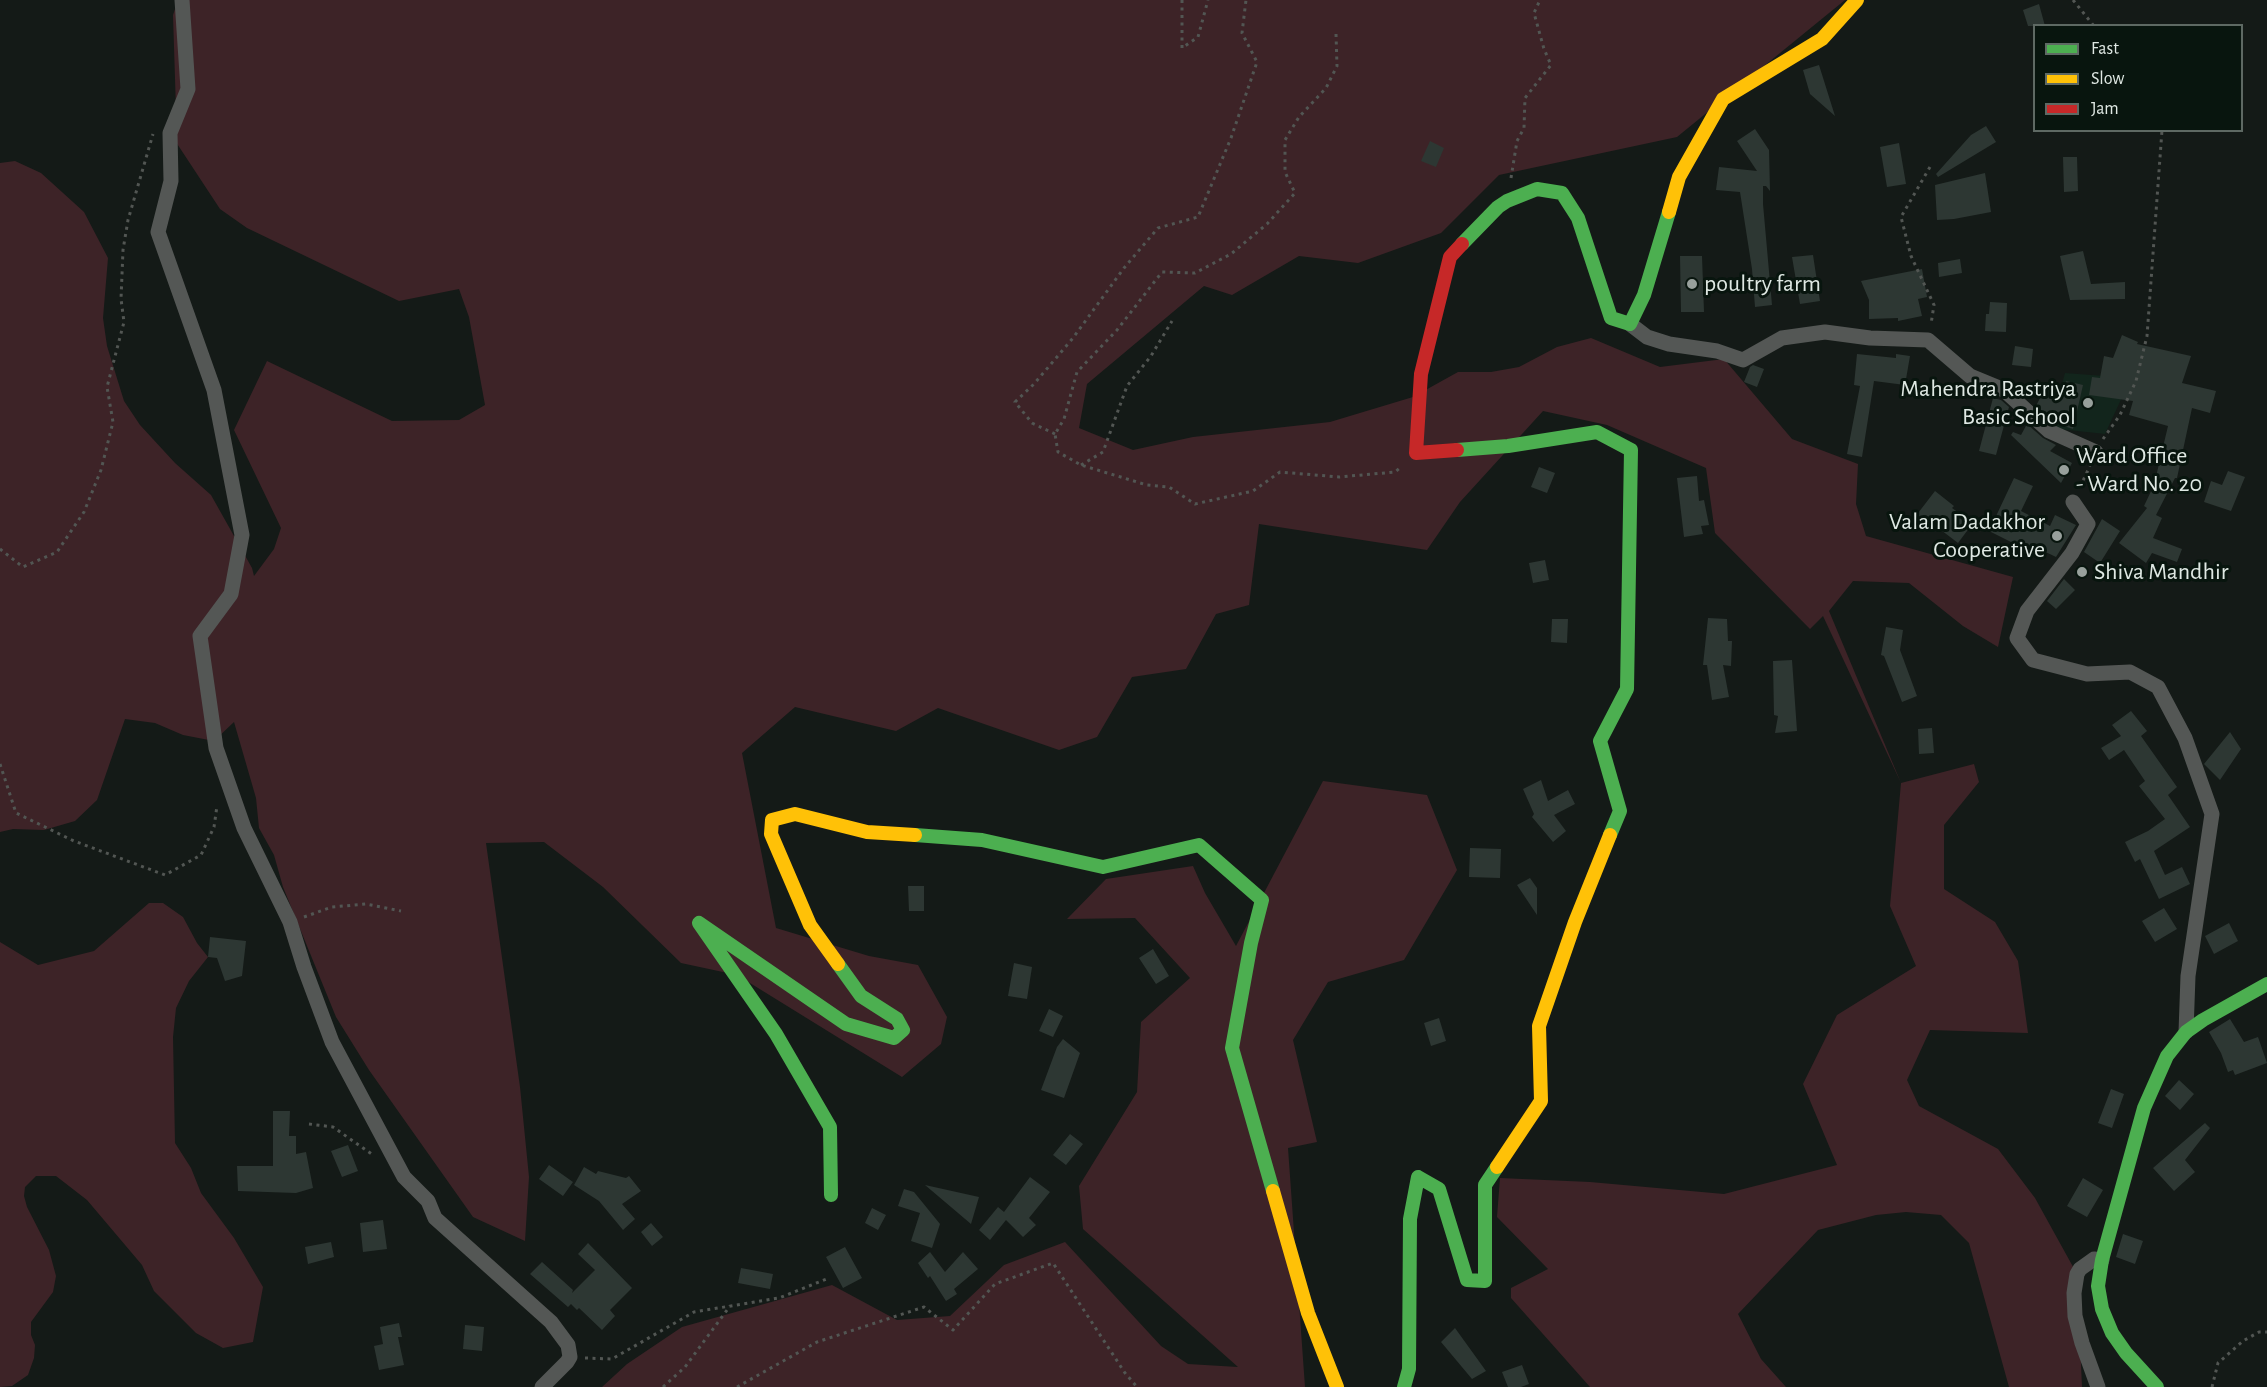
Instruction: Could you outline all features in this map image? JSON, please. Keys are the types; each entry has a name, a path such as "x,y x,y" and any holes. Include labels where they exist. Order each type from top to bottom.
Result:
{"street":[{"path":"182,0 188,89 170,133 171,181 158,232 214,390 242,535 231,594 200,636 216,748 244,828 290,922 332,1042 404,1177 428,1201 435,1218 446,1230 551,1322 568,1345 570,1357 563,1368 542,1387"},
{"path":"1630,324 1644,295 1679,177 1723,99 1822,39 1857,0"},
{"path":"1404,1387 1409,1369 1410,1219 1418,1178 1439,1190 1467,1280 1485,1281 1485,1185 1540,1101 1539,1026 1575,922 1620,811 1600,741 1626,689 1630,450 1597,432 1508,446 1416,453 1421,374 1450,257 1498,207 1507,201 1537,189 1562,193 1578,218 1611,318 1630,324 1647,337 1717,351 1743,360 1782,338 1825,332 1870,338 1928,340 1970,376 2004,390 2049,431 2096,452"},
{"path":"2073,502 2088,524 2072,553 2027,611 2017,638 2033,660 2087,674 2130,672 2158,687 2185,738 2212,814 2188,976 2186,1032"},
{"path":"831,1195 830,1126 776,1034 699,923 846,1024 894,1038 903,1030 897,1019 861,996 810,925 771,834 772,820 795,814 867,832 982,840 1103,867 1199,845 1262,900 1251,943 1232,1048 1308,1313 1337,1387"},
{"path":"2157,1387 2126,1353 2112,1333 2102,1309 2098,1286 2102,1260 2144,1108 2163,1064 2186,1032 2267,984"},
{"path":"2098,1387 2075,1316 2074,1293 2080,1269 2094,1259 2102,1260"}],"path":[{"path":"1182,0 1182,48 1198,37 1208,0"},
{"path":"1055,434 1032,423 1015,402 1034,384 1073,338 1124,268 1158,228 1198,217 1231,138 1257,62 1242,33 1246,0"},
{"path":"1507,201 1517,141 1524,128 1525,98 1551,65 1533,13 1540,0"},
{"path":"2073,0 2092,24"},
{"path":"1336,34 1336,66 1326,88 1299,117 1285,140 1285,172 1295,193 1267,224 1231,254 1195,273 1162,272 1117,330 1077,372 1064,419 1055,434 1058,452 1081,465 1147,485 1168,487 1195,504 1253,491 1280,472 1339,477 1395,472 1416,453"},
{"path":"0,549 23,567 57,552 84,512 101,470 113,422 107,387 124,322 123,250 128,220 155,126"},
{"path":"2073,502 2096,452 2120,415 2136,381 2147,336 2162,132"},
{"path":"1928,340 1934,305 1911,256 1901,217 1930,167"},
{"path":"1081,465 1103,452 1127,386 1150,356 1172,321"},
{"path":"0,764 16,813 74,841 165,875 201,855 214,827 219,796"},
{"path":"290,922 332,907 366,904 401,911"},
{"path":"309,1124 333,1127 376,1157"},
{"path":"737,1387 817,1342 924,1307 953,1330 995,1284 1053,1263 1125,1373 1137,1387"},
{"path":"570,1357 612,1359 694,1312 779,1299 829,1278"},
{"path":"663,1387 685,1367 730,1306"},
{"path":"2212,1387 2218,1363 2243,1341 2259,1332 2267,1332"}],"shaded area":[{"path":"178,0 1845,0 1677,137 1499,175 1441,233 1358,263 1299,256 1232,295 1204,286 1087,384 1079,428 1133,450 1193,437 1330,422 1413,397 1458,372 1491,372 1519,367 1557,347 1591,338 1660,367 1724,359 1792,439 1858,464 1856,504 1866,536 2013,577 1998,647 1963,626 1909,583 1853,581 1829,611 1901,783 1823,616 1810,629 1715,533 1706,468 1607,425 1543,411 1460,502 1427,550 1259,524 1249,605 1216,614 1186,669 1132,677 1097,737 1059,750 938,708 896,731 795,707 742,753 776,928 869,956 918,965 947,1017 941,1044 902,1077 737,975 681,963 603,887 544,842 486,843 520,1087 529,1177 525,1241 473,1217 369,1070 336,1017 283,887 274,855 259,828 256,798 234,722 214,741 183,735 155,723 125,719 97,800 75,821 44,830 13,829 0,832 0,163 15,161 41,173 84,212 108,258 103,318 107,346 124,401 140,425 175,463 211,495 252,568 254,576 274,549 281,528 234,430 267,361 392,421 459,420 485,405 469,317 459,289 399,301 247,228 220,209 170,133 176,110 173,15"},
{"name":"Mahendra Rastriya Basic School","path":"2065,373 2131,378 2105,434 2050,428"},
{"path":"1974,764 1979,782 1944,825 1944,889 1995,922 2018,961 2028,1033 1930,1030 1907,1080 1919,1106 1998,1149 2035,1198 2077,1274 2082,1387 2009,1387 1969,1243 1941,1215 1906,1212 1876,1215 1818,1230 1738,1314 1761,1359 1786,1387 1590,1387 1511,1298 1511,1288 1548,1269 1497,1217 1500,1178 1590,1182 1724,1194 1837,1165 1803,1084 1837,1015 1916,966 1890,906 1901,783"},
{"path":"1323,781 1427,795 1457,870 1404,960 1328,982 1293,1040 1317,1142 1288,1148 1305,1387 602,1387 627,1364 682,1327 832,1285 897,1320 950,1316 1004,1265 1065,1242 1161,1346 1188,1364 1238,1367 1083,1229 1079,1186 1137,1092 1141,1022 1190,978 1135,918 1067,919 1106,879 1193,866 1205,893 1236,946"},
{"path":"149,903 163,903 183,917 197,943 208,957 189,981 176,1008 173,1037 175,1143 191,1168 201,1193 234,1238 263,1287 253,1342 223,1348 196,1333 154,1291 142,1265 87,1200 56,1176 36,1176 25,1187 24,1196 27,1207 49,1250 56,1276 53,1292 31,1322 31,1335 35,1345 34,1358 28,1375 12,1386 0,1387 0,942 38,965 94,951"}],"building":[{"path":"2039,4 2044,24 2028,26 2023,10"},
{"path":"1819,65 1835,116 1810,94 1803,70"},
{"path":"1986,126 1996,142 1938,177 1936,174 1971,135"},
{"path":"1755,129 1769,150 1770,191 1763,186 1763,204 1772,305 1755,307 1752,269 1740,192 1716,190 1719,167 1757,171 1737,141"},
{"path":"1430,141 1444,148 1436,167 1421,161"},
{"path":"1899,143 1906,184 1887,187 1880,147"},
{"path":"2063,157 2077,157 2078,191 2064,192"},
{"path":"1985,173 1991,212 1937,220 1935,185"},
{"path":"2083,251 2091,284 2125,282 2125,299 2070,300 2060,256"},
{"path":"1813,255 1820,301 1800,304 1792,257"},
{"name":"poultry farm","path":"1680,256 1702,256 1704,312 1681,312"},
{"path":"1960,259 1962,273 1939,277 1938,263"},
{"path":"1922,269 1927,297 1918,299 1922,316 1898,321 1898,318 1869,319 1869,300 1861,281"},
{"path":"1990,302 2007,303 2006,332 1985,331 1986,314 1989,314"},
{"path":"2122,335 2138,342 2137,344 2191,356 2182,383 2216,391 2210,413 2192,408 2177,478 2156,515 2162,518 2153,538 2182,549 2177,562 2152,553 2146,563 2119,543 2147,508 2144,506 2154,485 2168,426 2129,415 2133,401 2089,395 2092,377 2100,378 2104,356 2113,358"},
{"path":"2015,346 2033,349 2031,367 2012,365"},
{"path":"1857,354 1896,358 1896,354 1910,356 1905,385 1874,381 1862,457 1847,454 1860,386 1854,385"},
{"path":"1753,365 1764,369 1757,387 1744,382"},
{"path":"2066,381 2083,385 2073,429 2054,423 2036,406 2046,386 2062,394"},
{"path":"1993,398 2001,400 2009,407 1996,455 1979,451"},
{"path":"2027,424 2043,438 2056,445 2050,451 2072,463 2061,483 2011,435 2013,432 2021,435"},
{"path":"1539,467 1555,473 1547,493 1531,487"},
{"path":"2228,471 2245,477 2231,511 2204,502 2211,481 2222,485"},
{"path":"1697,476 1699,501 1704,500 1709,525 1701,526 1703,534 1684,537 1677,478"},
{"path":"2014,478 2033,486 2021,511 2050,526 2055,515 2076,525 2056,557 2031,545 2025,556 2012,550 2015,544 1989,531"},
{"path":"1935,491 1954,506 1952,508 1973,523 1958,543 1937,527 1934,531 1915,517"},
{"path":"2102,519 2120,531 2100,563 2084,552"},
{"path":"1545,560 1549,580 1533,583 1529,563"},
{"path":"2064,579 2075,590 2056,609 2047,601"},
{"path":"1708,618 1727,619 1728,641 1732,641 1731,666 1723,665 1729,697 1712,700 1707,665 1703,665"},
{"path":"1552,619 1568,619 1567,643 1551,642"},
{"path":"1886,627 1903,630 1900,650 1917,696 1902,702 1884,656 1881,655"},
{"path":"1792,660 1797,731 1775,733 1778,716 1774,715 1773,661"},
{"path":"2131,711 2147,731 2141,736 2177,787 2168,795 2190,827 2154,851 2165,875 2182,867 2190,884 2159,899 2140,859 2135,862 2125,842 2148,831 2165,819 2139,786 2145,781 2124,750 2109,760 2101,748 2121,736 2112,725"},
{"path":"1932,728 1934,753 1919,754 1918,729"},
{"path":"2230,732 2241,749 2220,780 2204,764"},
{"path":"1541,780 1548,801 1568,790 1575,804 1554,815 1566,831 1553,842 1532,817 1534,814 1523,789"},
{"path":"1470,848 1501,849 1500,878 1469,877"},
{"path":"1530,878 1537,888 1537,915 1517,885"},
{"path":"908,886 924,886 924,911 909,911"},
{"path":"2164,908 2177,929 2155,942 2142,921"},
{"path":"2229,923 2238,941 2214,954 2205,936"},
{"path":"210,937 246,941 242,976 225,981 217,958 208,957"},
{"path":"1153,949 1169,976 1156,984 1139,958"},
{"path":"1014,963 1032,967 1027,999 1008,996"},
{"path":"1049,1009 1063,1016 1053,1037 1039,1031"},
{"path":"1439,1018 1446,1041 1431,1046 1424,1023"},
{"path":"2230,1019 2244,1042 2258,1037 2267,1063 2235,1075 2233,1070 2228,1072 2221,1053 2209,1032"},
{"path":"1063,1039 1080,1053 1064,1098 1041,1090 1057,1047"},
{"path":"2179,1080 2194,1094 2180,1110 2165,1096"},
{"path":"2111,1089 2124,1094 2112,1128 2098,1123"},
{"path":"273,1111 290,1111 289,1136 296,1136 296,1154 306,1152 313,1188 296,1193 238,1191 237,1166 273,1166"},
{"path":"2205,1123 2210,1128 2185,1160 2195,1172 2174,1191 2153,1168"},
{"path":"1070,1134 1083,1144 1066,1165 1053,1155"},
{"path":"348,1145 358,1171 342,1177 331,1151"},
{"path":"549,1165 573,1182 563,1196 539,1179"},
{"path":"584,1167 596,1174 598,1171 626,1178 629,1176 641,1191 622,1204 635,1219 623,1230 599,1201 574,1185"},
{"path":"1030,1177 1050,1192 1029,1218 1036,1225 1023,1237 1006,1220 990,1240 979,1230 998,1207 1004,1212"},
{"path":"2083,1178 2103,1190 2087,1217 2067,1206"},
{"path":"925,1185 979,1197 971,1224"},
{"path":"904,1189 914,1192 940,1224 932,1248 911,1241 920,1213 898,1206"},
{"path":"872,1208 886,1215 878,1230 865,1223"},
{"path":"383,1220 387,1249 363,1252 360,1223"},
{"path":"651,1223 663,1237 652,1246 641,1232"},
{"path":"2123,1234 2143,1241 2135,1264 2116,1257"},
{"path":"331,1242 334,1257 308,1264 305,1247"},
{"path":"588,1243 632,1288 610,1310 615,1316 602,1330 579,1308 577,1310 571,1304 568,1307 530,1274 542,1262 573,1290 572,1293 595,1270 578,1254"},
{"path":"845,1247 862,1278 843,1288 826,1257"},
{"path":"930,1252 945,1272 963,1252 978,1269 954,1289 957,1294 946,1301 930,1276 928,1278 918,1263"},
{"path":"741,1268 773,1274 770,1289 738,1283"},
{"path":"399,1323 402,1337 398,1337 404,1365 379,1370 374,1346 383,1344 380,1327"},
{"path":"465,1325 484,1327 482,1351 463,1349"},
{"path":"1455,1328 1486,1371 1472,1379 1441,1342"},
{"path":"1522,1365 1529,1384 1521,1387 1508,1387 1502,1372"}],"traffic: fast":[{"path":"1462,244 1498,207 1507,201 1537,189 1562,193 1578,218 1611,318 1630,324 1644,295 1669,212"},
{"path":"1457,450 1508,446 1597,432 1631,450 1627,689 1600,741 1620,811 1610,835"},
{"path":"915,835 982,840 1103,867 1199,845 1262,900 1251,943 1232,1048 1273,1191"},
{"path":"831,1195 830,1127 776,1034 699,923 846,1024 894,1038 903,1030 897,1019 861,996 838,964"},
{"path":"2157,1387 2126,1353 2112,1333 2102,1309 2098,1286 2102,1260 2144,1108 2167,1056 2186,1032 2267,984"},
{"path":"1404,1387 1409,1369 1410,1219 1418,1177 1439,1189 1467,1280 1485,1281 1485,1185 1497,1167"}],"traffic: slow":[{"path":"1669,212 1679,177 1723,99 1822,39 1857,0"},
{"path":"838,964 810,925 771,834 772,820 795,814 867,832 915,835"},
{"path":"1497,1167 1541,1101 1539,1026 1575,922 1610,835"},
{"path":"1273,1191 1308,1313 1337,1387"}],"traffic: jam":[{"path":"1457,450 1416,453 1421,374 1450,257 1462,244"}],"place":[{"name":"poultry farm","path":"1692,284"},
{"name":"Mahendra Rastriya Basic School","path":"2088,403"},
{"name":"Ward Office - Ward No. 20","path":"2064,470"},
{"name":"Valam Dadakhor Cooperative","path":"2057,536"},
{"name":"Shiva Mandhir","path":"2082,572"}]}
